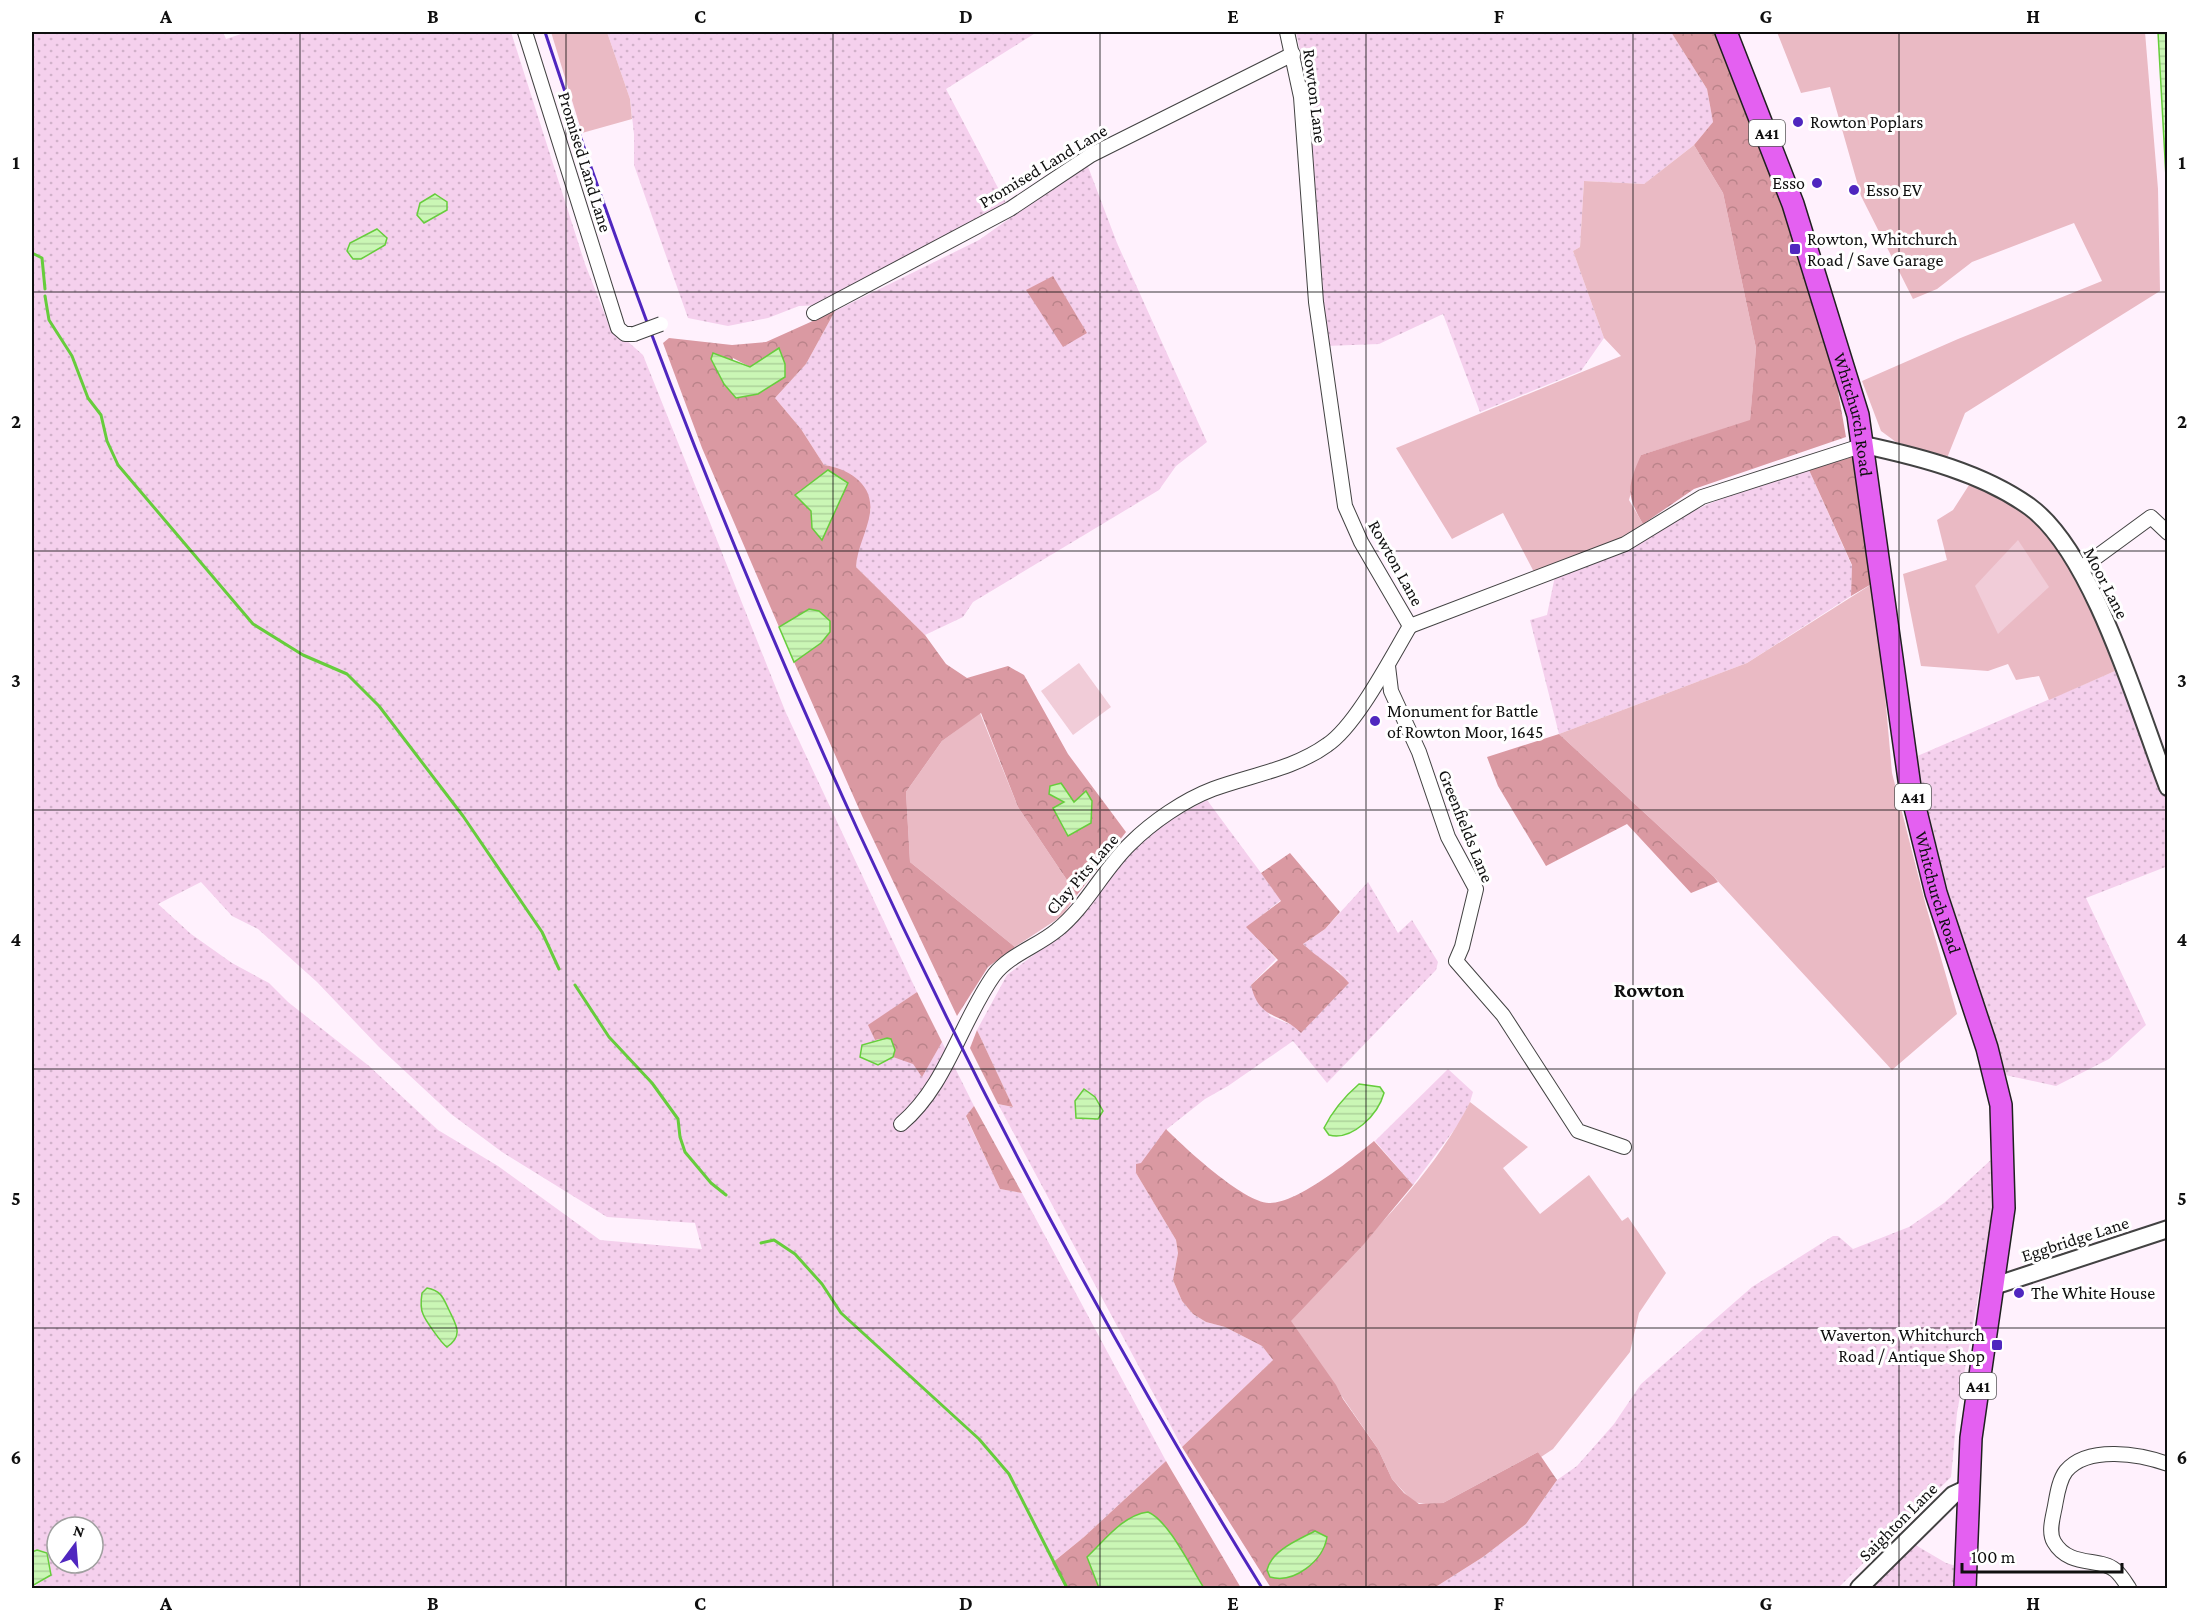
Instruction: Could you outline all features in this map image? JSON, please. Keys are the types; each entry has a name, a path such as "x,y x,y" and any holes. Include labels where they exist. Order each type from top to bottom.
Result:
{"highway":[{"name":"Whitchurch Road","path":"1726,32 1793,204 1835,334 1864,445 1910,787 1936,893 1987,1048 2001,1105 2004,1208 1972,1428 1965,1588"}],"street":[{"name":"Promised Land Lane","path":"525,32 618,328 625,334 634,334 661,324"},
{"name":"Rowton Lane","path":"1287,32 1301,97 1316,302 1345,506 1361,542 1410,626 1625,544 1702,497 1864,445"},
{"name":"Promised Land Lane","path":"814,313 1010,209 1091,155 1293,54"},
{"name":"Moor Lane","path":"1864,445 1934,463 2006,492 2031,508 2051,528 2080,569 2161,750 2168,787"},
{"path":"2080,569 2151,517 2168,532"},
{"name":"Clay Pits Lane","path":"901,1124 917,1111 947,1065 970,1013 996,973 1058,930 1130,844 1181,804 1211,789 1292,763 1328,745 1348,724 1388,666 1410,626"},
{"name":"Greenfields Lane","path":"1388,666 1391,691 1419,752 1448,837 1476,889 1462,947 1456,961 1503,1015 1578,1131 1624,1147"},
{"name":"Eggbridge Lane","path":"1994,1286 2168,1229"},
{"path":"2129,1588 2114,1568 2066,1556 2053,1541 2051,1523 2058,1487 2066,1471 2083,1459 2110,1455 2147,1457 2168,1464"},
{"name":"Saighton Lane","path":"1859,1588 1953,1495 1968,1488"}],"shaded area":[{"path":"32,32 223,32 226,39 247,32 511,32 585,264 609,325 643,355 786,713 917,992 869,1025 875,1040 913,1064 922,1076 942,1042 974,1106 966,1117 1000,1189 1022,1193 1166,1461 1084,1537 1054,1561 1043,1543 1066,1588 32,1588 51,1575 105,1575 105,1515 45,1515 45,1552 37,1550 32,1552","holes":["201,882 232,916 258,929 317,982 379,1047 451,1114 502,1152 607,1217 695,1223 702,1249 600,1240 498,1166 438,1130 369,1066 288,1002 269,983 232,963 191,934 158,904"]},
{"path":"551,32 607,32 630,99 632,119 582,133"},
{"path":"607,32 1037,32 946,89 1007,205 822,305 799,306 768,318 728,326 688,318 634,165 634,134 630,99"},
{"path":"1296,32 1671,32 1707,89 1713,122 1694,145 1644,184 1584,181 1580,247 1573,251 1604,338 1581,371 1480,412 1443,314 1379,344 1326,346 1311,183 1305,74"},
{"path":"1777,32 2145,32 2158,189 2160,291 1965,413 1947,458 1896,442 1881,431 1862,381 1958,339 2102,281 2074,223 1972,262 1937,289 1913,299 1861,196 1830,87 1801,93"},
{"path":"2158,32 2167,32 2167,195"},
{"path":"1694,145 1723,193 1756,348 1750,421 1641,455 1629,500 1643,524 1628,537 1534,572 1503,513 1452,539 1396,448 1621,356 1604,338 1573,251 1580,247 1584,181 1644,184"},
{"path":"1087,164 1117,243 1207,442 1176,466 1159,490 973,602 963,617 925,635 856,567 857,554 871,509 834,467 824,465 801,429 775,398 806,364 835,311 979,240"},
{"path":"435,194 447,202 447,210 424,223 417,215 420,203"},
{"path":"377,229 387,238 385,245 361,259 353,259 347,251 350,243"},
{"path":"779,348 785,364 785,377 758,394 736,398 724,384 711,359 713,353 750,367"},
{"path":"828,470 848,483 822,540 812,528 811,511 795,495"},
{"path":"1809,470 1852,566 1851,596 1747,663 1559,734 1530,620 1547,615 1555,576 1633,548 1672,522 1706,505 1754,486"},
{"path":"1969,485 2018,505 2040,523 2054,540 2090,606 2115,671 2049,700 2039,676 2016,680 2008,664 1988,671 1921,666 1903,574 1947,560 1937,520 1953,510"},
{"path":"2018,540 2049,587 1998,634 1975,586"},
{"path":"1875,582 1892,773 1926,906 1957,1014 1892,1070 1714,877 1559,734 1747,663"},
{"path":"809,609 819,611 830,621 830,632 821,643 794,662 779,627"},
{"path":"1079,663 1111,707 1073,735 1041,691"},
{"path":"2115,671 2167,798 2168,866 2086,898 2146,1025 2109,1059 2056,1086 2005,1075 1925,816 1915,757"},
{"path":"980,713 1018,807 1077,895 1062,916 1015,947 910,862 906,792 942,741"},
{"path":"1061,783 1074,802 1086,791 1092,801 1091,823 1068,836 1053,808 1064,802 1049,794 1050,786"},
{"path":"1207,800 1281,900 1247,927 1276,959 1251,985 1270,1016 1294,1026 1348,984 1338,970 1331,969 1303,944 1325,929 1368,882 1398,933 1412,920 1438,962 1436,970 1327,1083 1293,1041 1228,1086 1205,1099 1167,1129 1136,1173 1176,1240 1178,1253 1173,1280 1182,1301 1193,1314 1206,1322 1225,1327 1262,1346 1273,1360 1182,1447 998,1104 1013,1107 977,1030 1007,975 1075,924 1131,849 1167,821"},
{"path":"891,1039 895,1050 893,1057 878,1065 860,1057 862,1045"},
{"path":"1448,1069 1473,1092 1470,1102 1460,1122 1413,1185 1375,1141"},
{"path":"1359,1084 1380,1087 1384,1093 1376,1110 1355,1130 1338,1136 1329,1135 1324,1128 1327,1121 1339,1104"},
{"path":"1084,1089 1095,1097 1103,1111 1098,1119 1076,1118 1075,1101"},
{"path":"1470,1102 1528,1147 1503,1168 1540,1214 1589,1175 1622,1221 1628,1217 1666,1273 1639,1313 1630,1352 1553,1449 1541,1457 1538,1452 1443,1503 1432,1505 1413,1502 1392,1479 1378,1449 1290,1321 1410,1190 1452,1133"},
{"path":"1993,1158 1994,1208 1957,1413 1951,1477 1838,1588 1434,1588 1483,1557 1526,1524 1557,1480 1577,1466 1614,1424 1641,1384 1752,1287 1833,1236 1838,1236 1853,1249 1909,1227 1944,1203"},
{"path":"427,1288 436,1291 441,1296 456,1325 457,1334 447,1347 434,1332 422,1312 422,1293"},
{"path":"1148,1512 1156,1517 1172,1535 1204,1588 1099,1588 1087,1557 1122,1523"},
{"path":"1315,1531 1327,1537 1314,1562 1298,1574 1279,1578 1270,1577 1267,1570 1274,1557 1286,1546"},
{"path":"1907,1540 1946,1563 1966,1569 1965,1588 1859,1588"},
{"path":"37,1550 45,1552 45,1575 51,1575 32,1586 32,1552"}],"green space":[{"path":"1671,32 1716,32 1741,86 1829,339 1846,437 1694,489 1643,524 1630,491 1633,475 1641,455 1750,420 1756,348 1723,193 1694,145 1713,122 1707,89"},
{"path":"1053,276 1087,333 1063,347 1026,290"},
{"path":"835,311 806,364 775,398 801,429 824,465 851,474 864,486 868,494 870,513 856,567 925,635 946,664 967,678 1008,666 1024,675 1068,754 1126,832 1077,895 1018,807 981,713 942,741 906,792 910,862 1015,947 988,967 957,1016 863,818 794,662 821,643 825,636 809,609 779,627 702,448 663,343 669,338 732,345 766,342","holes":["779,348 731,393 733,358 750,367"]},
{"path":"1855,456 1875,582 1851,596 1852,565 1809,470"},
{"path":"1559,734 1718,882 1691,893 1627,824 1546,866 1498,786 1487,757"},
{"path":"1290,853 1340,912 1325,929 1303,944 1349,983 1301,1033 1259,1005 1251,985 1278,960 1246,927 1281,901 1261,873"},
{"path":"917,992 942,1042 922,1077 913,1064 893,1057 887,1038 875,1040 868,1025"},
{"path":"977,1030 1013,1107 998,1104 970,1048"},
{"path":"974,1106 1022,1193 1000,1189 966,1116"},
{"path":"1166,1129 1230,1184 1245,1194 1269,1203 1281,1201 1309,1188 1374,1141 1413,1185 1364,1244 1291,1321 1378,1449 1392,1479 1404,1493 1419,1504 1443,1503 1538,1452 1557,1480 1526,1524 1483,1557 1434,1588 1271,1588 1182,1447 1273,1360 1262,1346 1225,1327 1206,1322 1193,1314 1182,1301 1173,1280 1178,1253 1176,1240 1136,1173 1136,1164 1141,1163"},
{"path":"1166,1461 1241,1588 1204,1588 1157,1518 1087,1557 1099,1588 1066,1588 1052,1563 1084,1537"}],"waterway":[{"path":"32,253 42,258 45,289"},
{"path":"45,296 49,320 72,356 88,398 101,415 107,441 118,465 253,624 303,655 347,674 379,706 463,816 542,932 559,969"},
{"path":"575,985 609,1037 652,1083 678,1119 685,1152 711,1183 726,1195"},
{"path":"761,1243 774,1240 795,1254 822,1284 841,1313 979,1439 1009,1474 1067,1588"}],"railway":[{"path":"545,32 615,235 690,435 771,634 858,831 950,1025 1049,1216 1152,1404 1262,1588"}],"place":[{"name":"Rowton Poplars","path":"1798,122"},
{"name":"Esso","path":"1817,183"},
{"name":"Esso EV","path":"1854,190"},
{"name":"Rowton, Whitchurch Road / Save Garage","path":"1795,249"},
{"name":"Monument for Battle of Rowton Moor, 1645","path":"1375,721"},
{"name":"The White House","path":"2019,1293"},
{"name":"Waverton, Whitchurch Road / Antique Shop","path":"1997,1345"}],"district":[{"name":"Rowton","path":"1649,990"}]}
